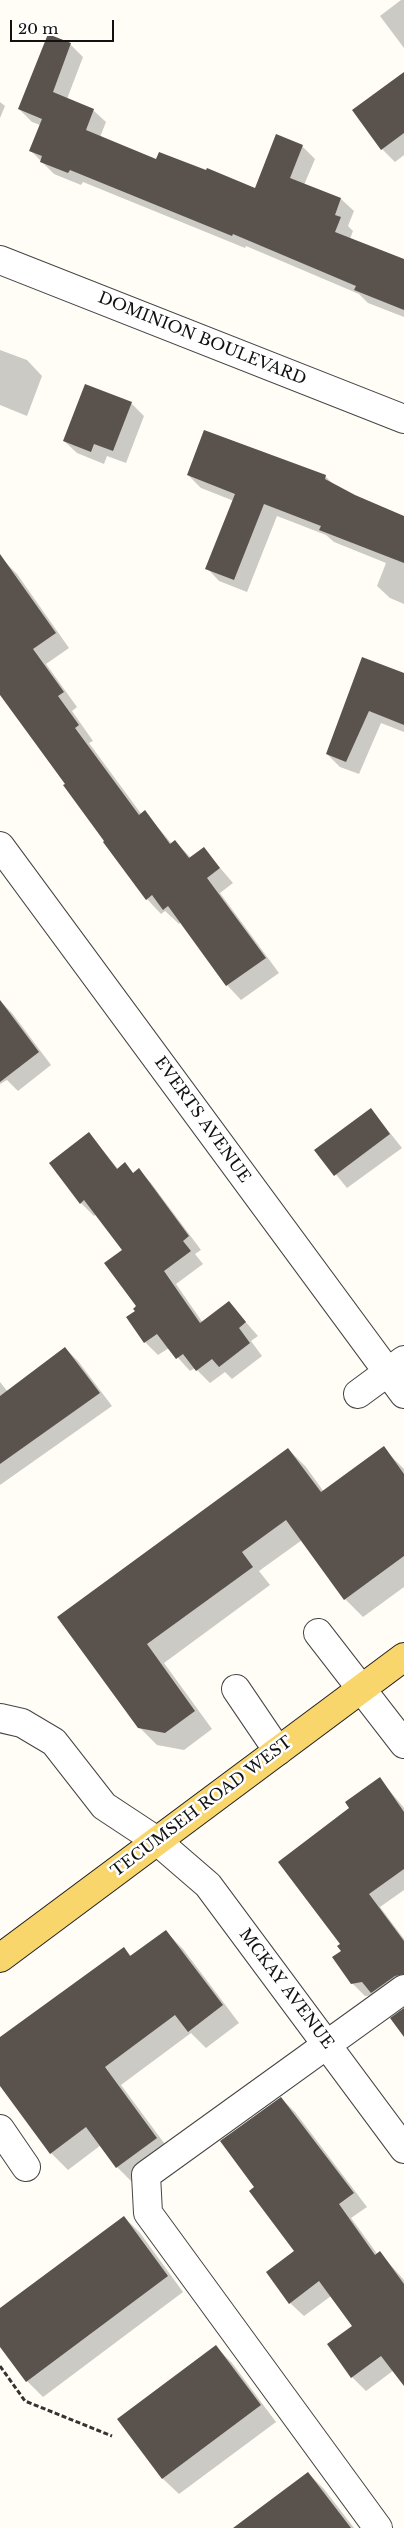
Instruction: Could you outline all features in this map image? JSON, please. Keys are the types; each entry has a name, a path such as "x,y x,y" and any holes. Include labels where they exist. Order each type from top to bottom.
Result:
{"main road":[{"name":"TECUMSEH ROAD WEST","path":"0,1958 404,1656"}],"street":[{"name":"DOMINION BOULEVARD","path":"0,260 404,419"},
{"name":"EVERTS AVENUE","path":"0,846 396,1366 404,1394"},
{"path":"358,1394 396,1366"},
{"path":"318,1634 404,1744"},
{"path":"236,1689 278,1751"},
{"name":"MCKAY AVENUE","path":"0,1718 22,1723 54,1742 104,1806 157,1841 208,1884 404,2149"},
{"path":"378,2528 148,2213 146,2175 404,1988"},
{"path":"0,2129 26,2166"}],"path":[{"path":"0,2366 25,2401 112,2436"}],"building":[{"path":"48,34 71,43 53,92 94,109 86,130 156,159 159,152 206,170 207,168 255,188 276,134 303,145 290,178 341,198 335,215 341,217 335,232 404,259 404,310 354,290 356,286 233,234 232,236 70,170 68,173 40,162 42,156 29,151 42,119 18,109"},
{"path":"404,72 404,133 381,150 352,110"},
{"path":"85,384 132,402 113,451 94,444 91,452 63,441"},
{"path":"204,430 326,475 325,479 355,495 404,516 404,563 319,530 321,526 264,504 234,580 205,569 235,494 187,475"},
{"path":"0,554 56,633 33,649 64,692 58,696 79,725 75,728 139,815 145,810 170,844 175,840 189,858 204,847 220,868 207,878 266,958 226,986 168,906 163,910 152,895 146,900 0,695"},
{"path":"362,657 404,673 404,725 369,711 346,762 326,754"},
{"path":"0,1000 39,1052 0,1082"},
{"path":"371,1108 390,1134 334,1176 314,1150"},
{"path":"89,1132 117,1169 125,1162 133,1173 139,1168 189,1236 183,1241 191,1251 164,1271 200,1323 229,1301 246,1322 239,1328 250,1343 219,1367 212,1359 196,1371 183,1354 176,1359 157,1334 144,1343 126,1317 135,1311 133,1309 136,1306 104,1263 122,1250 84,1200 80,1204 49,1163"},
{"path":"65,1347 100,1393 0,1464 0,1396"},
{"path":"384,1446 404,1474 404,1556 344,1600 286,1520 242,1552 253,1567 147,1644 195,1711 165,1733 138,1728 57,1617 288,1448 321,1492"},
{"path":"380,1777 404,1812 404,1869 369,1894 404,1941 404,1974 395,1976 371,1993 362,1982 351,1984 332,1957 341,1951 337,1946 340,1944 278,1862 349,1808 345,1802"},
{"path":"166,1930 223,2005 188,2032 175,2015 105,2067 157,2138 116,2168 86,2127 50,2154 0,2086 0,2037 124,1947 130,1956"},
{"path":"404,2008 404,2037 390,2018"},
{"path":"281,2097 354,2193 339,2204 375,2255 380,2251 404,2284 404,2386 381,2356 351,2378 327,2344 352,2326 319,2281 289,2304 266,2272 294,2251 249,2191 254,2187 220,2141"},
{"path":"124,2216 168,2276 26,2382 0,2347 0,2308"},
{"path":"216,2345 261,2405 162,2479 117,2419"},
{"path":"308,2472 351,2528 233,2528"}]}
